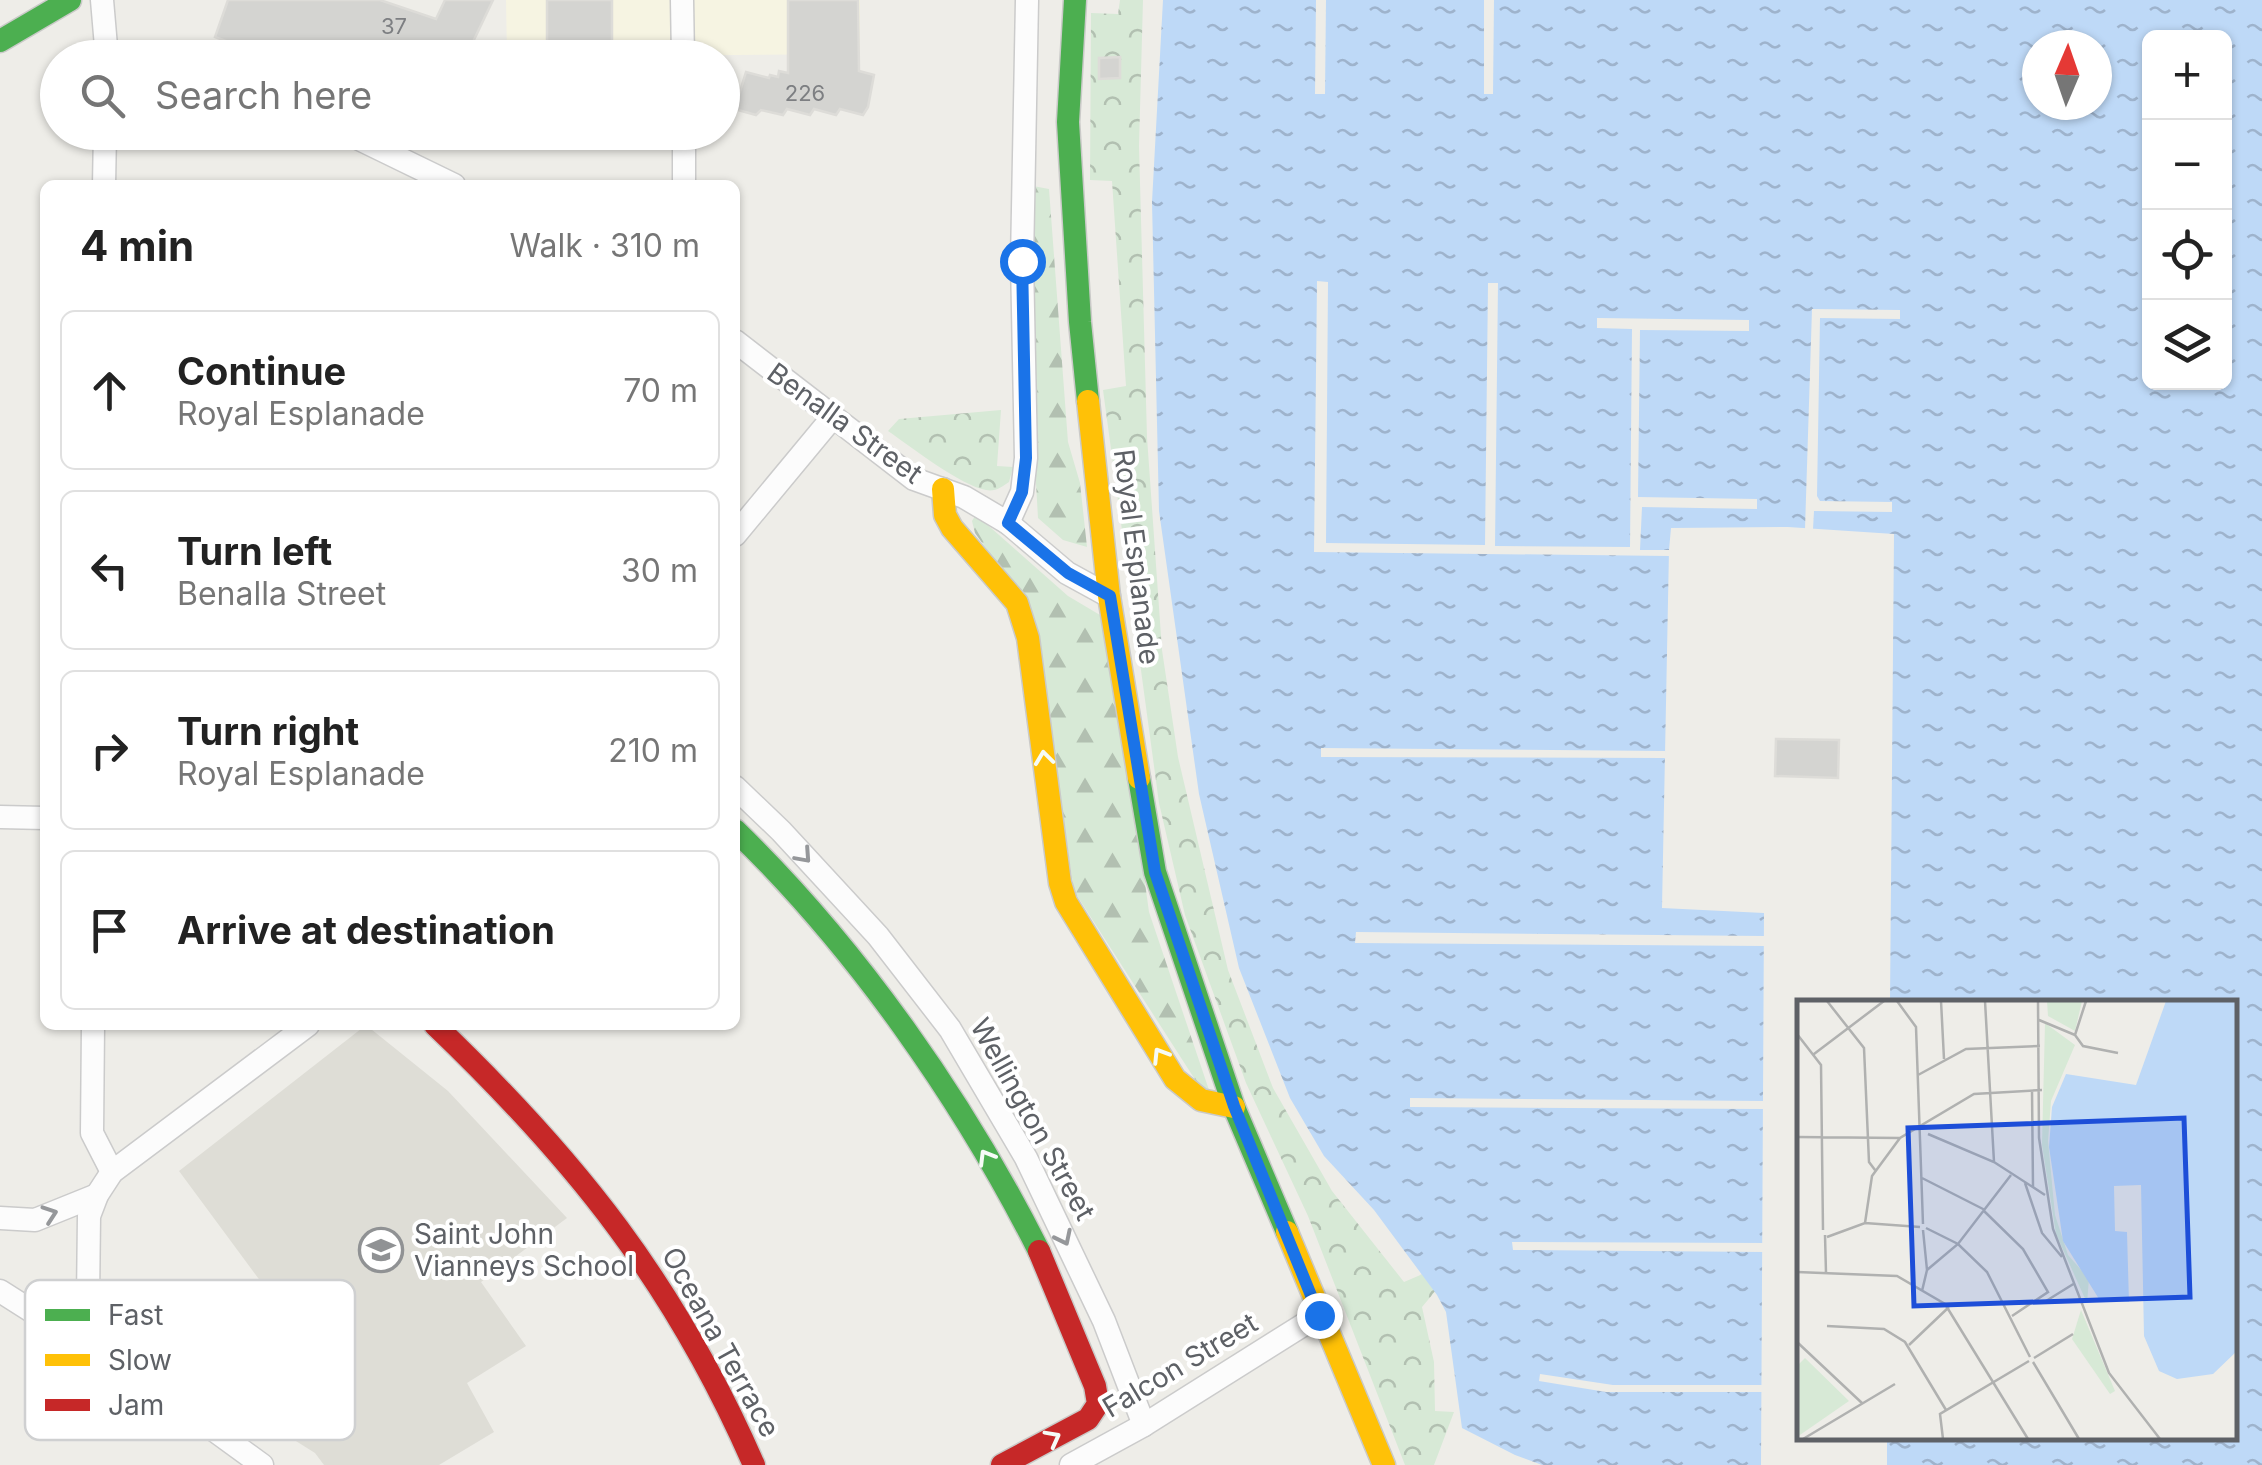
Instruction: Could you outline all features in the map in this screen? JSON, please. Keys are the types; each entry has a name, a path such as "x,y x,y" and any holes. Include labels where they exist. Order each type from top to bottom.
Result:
{"street":[{"path":"0,41 70,0"},
{"path":"102,0 105,40"},
{"path":"682,0 683,40"},
{"path":"1008,523 1022,492 1026,458 1022,261 1027,0"},
{"name":"Royal Esplanade","path":"1075,0 1068,122 1082,339 1110,596 1155,872 1234,1106 1384,1465"},
{"path":"104,180 105,150"},
{"path":"382,150 444,180"},
{"path":"684,150 684,180"},
{"name":"Benalla Street","path":"740,346 914,479 964,496 1008,523 1068,573 1110,596"},
{"path":"740,529 832,418"},
{"path":"943,490 946,516 952,528 1017,603 1028,638 1060,884 1066,902 1182,1088 1189,1096 1211,1105 1234,1106"},
{"name":"Wellington Street","path":"740,792 878,936 950,1029 1034,1175 1104,1321 1144,1425"},
{"path":"0,817 40,818"},
{"name":"Falcon Street","path":"740,835 838,941 904,1026 986,1156 1038,1250 1095,1386 1098,1404 1088,1419 1002,1465"},
{"path":"93,1030 92,1133 112,1172"},
{"path":"88,1280 90,1216 96,1196 112,1172 301,1030"},
{"name":"Oceana Terrace","path":"440,1030 536,1124 606,1206 661,1285 710,1373 754,1465"},
{"path":"0,1218 35,1220 96,1196"},
{"path":"0,1292 25,1308"},
{"name":"Falcon Street","path":"1071,1465 1144,1425 1319,1315"},
{"path":"228,1440 262,1465"}],"shaded area":[{"path":"506,0 860,0 860,54 740,55 740,40 507,40"},
{"name":"Saint John Vianneys School","path":"360,1030 372,1030 448,1091 567,1218 481,1282 526,1346 467,1383 494,1432 439,1465 324,1465 315,1453 294,1440 355,1440 355,1280 260,1280 179,1171"}],"green space":[{"path":"1120,0 1143,0 1139,146 1147,437 1162,650 1178,757 1228,970 1273,1088 1332,1191 1404,1282 1425,1273 1438,1288 1422,1307 1434,1362 1435,1411 1454,1412 1434,1465 1405,1465 1308,1216 1246,1083 1185,915 1159,803 1103,390 1126,386 1112,181 1090,180 1091,13 1118,14"},
{"path":"1033,186 1049,189 1068,442 1080,483 1087,547 1063,540 1038,518 1030,377"},
{"path":"1001,410 997,466 1013,467 1009,482 992,490 963,481 888,431 899,419"},
{"path":"975,516 1068,596 1100,615 1131,781 1149,912 1209,1090 1203,1092 1074,891 1033,614 975,533"}],"water":[{"path":"1163,0 2262,0 2262,1465 1887,1465 1887,1440 2237,1440 2237,1000 1890,1000 1894,534 1788,527 1671,528 1662,908 1764,913 1761,1465 1542,1465 1462,1428 1446,1312 1374,1210 1324,1156 1290,1098 1239,968 1199,794 1159,511 1152,202"}],"pier":[{"path":"1316,0 1326,0 1325,94 1315,94"},
{"path":"1484,0 1494,0 1493,94 1484,94"},
{"path":"1317,281 1328,282 1326,543 1485,545 1488,283 1498,283 1495,546 1630,547 1632,329 1597,328 1597,318 1749,320 1749,331 1640,330 1638,497 1757,499 1757,509 1642,507 1640,550 1669,550 1669,556 1314,552"},
{"path":"1812,309 1900,310 1900,319 1820,318 1817,496 1820,501 1892,502 1892,512 1814,511 1813,529 1805,529"},
{"path":"1321,748 1665,751 1665,758 1321,757"},
{"path":"1356,932 1764,936 1764,946 1355,943"},
{"path":"1410,1098 1764,1101 1763,1109 1410,1107"},
{"path":"1512,1242 1763,1243 1763,1252 1513,1250"},
{"path":"1540,1374 1613,1385 1763,1385 1763,1392 1606,1392 1539,1381"}],"building":[{"path":"228,0 380,0 436,19 445,0 493,0 474,40 215,37"},
{"path":"547,0 612,0 612,40 547,40"},
{"path":"788,0 858,0 859,71 874,75 863,115 840,109 836,115 814,109 810,115 787,109 783,115 740,111 746,72 769,78 778,77 779,71 788,73"},
{"path":"1120,57 1120,78 1099,79 1099,58"},
{"path":"1776,739 1839,740 1838,778 1775,776"}],"traffic: fast":[{"path":"0,41 70,0"},
{"path":"1075,0 1068,122 1088,401"},
{"path":"1139,778 1155,872 1234,1107 1287,1232"},
{"path":"740,835 823,924 904,1028 976,1138 1039,1251"}],"traffic: slow":[{"path":"1088,401 1109,596 1139,778"},
{"path":"943,489 945,515 952,528 1017,603 1028,638 1060,883 1066,902 1175,1079 1201,1100 1234,1107"},
{"path":"1287,1232 1384,1465"}],"traffic: jam":[{"path":"440,1030 534,1126 618,1228 691,1339 754,1465"},
{"path":"1002,1465 1088,1419 1098,1404 1095,1386 1039,1251"}],"place":[{"name":"Saint John Vianneys School","path":"381,1250"}],"route":[{"path":"1022,261 1026,458 1022,492 1008,523 1068,573 1110,596 1155,872 1234,1106 1319,1315"}]}
